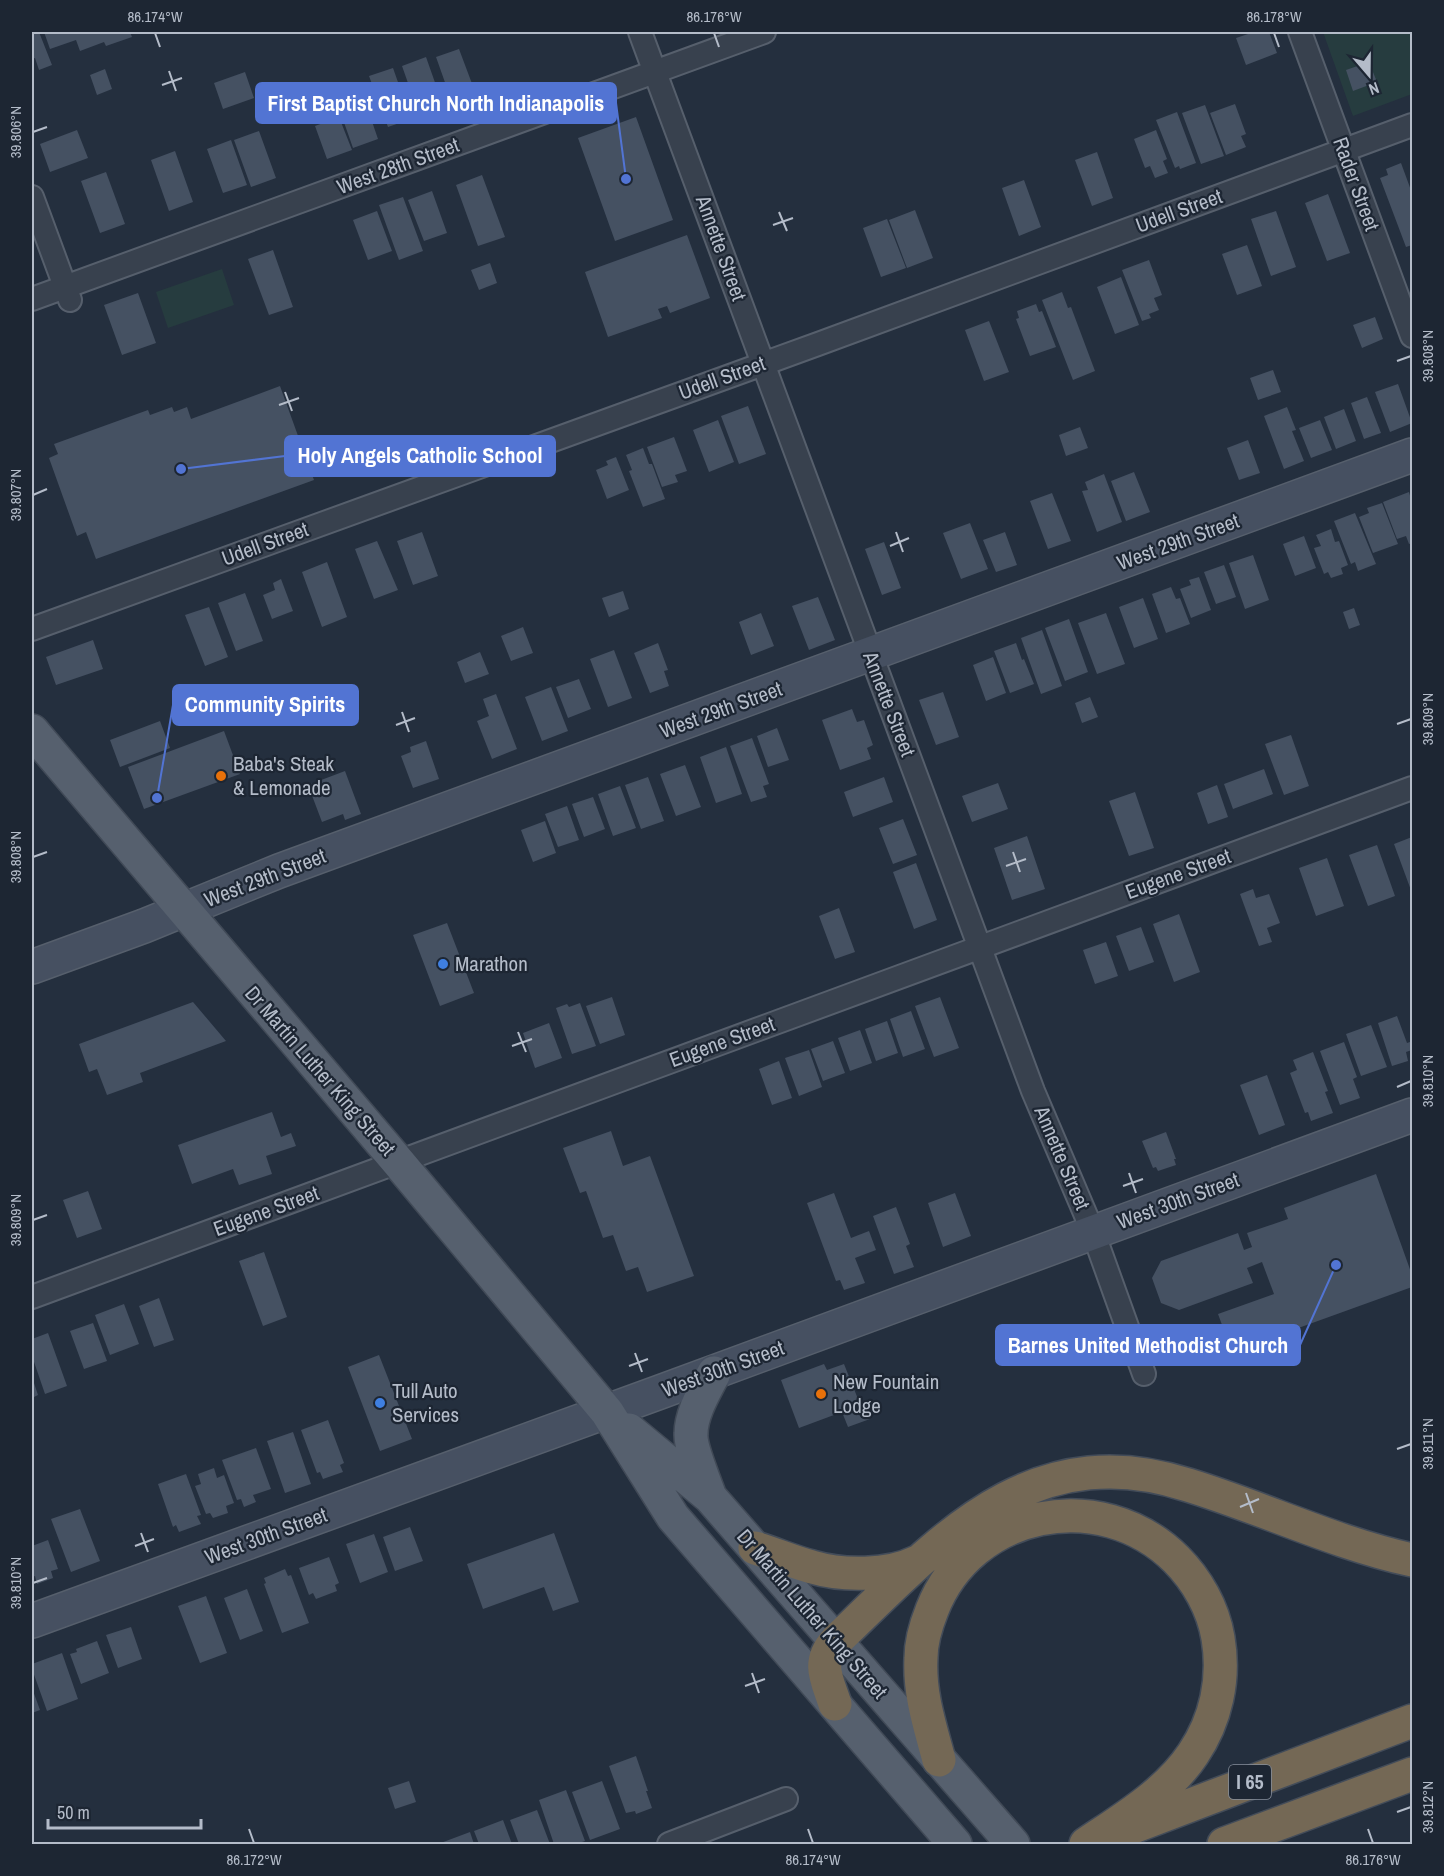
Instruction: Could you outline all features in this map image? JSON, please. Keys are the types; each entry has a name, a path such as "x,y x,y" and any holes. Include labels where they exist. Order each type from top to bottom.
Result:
{"highway":[{"path":"835,1704 824,1667 825,1656 836,1641 918,1561 974,1516 1019,1492 1065,1476 1113,1472 1145,1474 1189,1485 1347,1542 1413,1560"},
{"path":"939,1760 924,1706 921,1649 939,1592 969,1554 984,1542 1009,1529 1036,1519 1054,1516 1083,1516 1102,1519 1129,1527 1146,1536 1169,1552 1182,1565 1204,1596 1217,1633 1221,1661 1219,1689 1209,1725 1192,1755 1179,1771 1144,1804 1087,1845"},
{"path":"755,1548 815,1568 849,1572 886,1571 918,1561"},
{"name":"I 65","path":"1087,1845 1413,1721"},
{"name":"I 65","path":"1224,1845 1413,1774"}],"main road":[{"name":"West 29th Street","path":"32,967 417,820 1413,455"},
{"name":"Dr Martin Luther King Street","path":"32,731 607,1412 673,1517 955,1845"},
{"name":"West 30th Street","path":"32,1621 714,1373 1413,1114"},
{"path":"710,1497 690,1437 697,1410 714,1373"},
{"name":"Dr Martin Luther King Street","path":"607,1412 710,1497 1007,1838"}],"street":[{"name":"Annette Street","path":"640,32 1033,1091 1093,1232 1144,1374"},
{"name":"West 28th Street","path":"32,299 67,294 764,32"},
{"name":"Rader Street","path":"1300,32 1413,336"},
{"name":"Udell Street","path":"32,629 1413,125"},
{"path":"32,197 67,294"},
{"name":"Eugene Street","path":"32,1297 1413,788"},
{"path":"669,1845 786,1799"}],"green space":[{"path":"1323,32 1412,32 1412,94 1353,116"},
{"path":"222,269 234,305 168,328 156,292"}],"building":[{"path":"32,32 39,32 52,65 39,70 35,58 32,59"},
{"path":"44,32 130,32 132,37 106,46 104,42 80,51 76,40 50,49"},
{"path":"1254,32 1269,32 1277,53 1246,65 1236,38"},
{"path":"459,49 477,97 453,105 436,57"},
{"path":"426,57 444,108 420,117 402,66"},
{"path":"1369,62 1377,82 1353,91 1346,70"},
{"path":"393,68 411,119 388,127 369,76"},
{"path":"105,69 112,89 97,95 90,75"},
{"path":"245,72 254,98 223,109 214,83"},
{"path":"365,101 378,139 353,148 340,111"},
{"path":"1235,104 1246,134 1241,136 1246,147 1226,155 1210,113"},
{"path":"1205,105 1224,156 1201,164 1182,113"},
{"path":"1177,112 1196,163 1180,169 1179,166 1175,168 1156,120"},
{"path":"339,117 352,150 327,159 315,126"},
{"path":"636,117 673,220 615,241 578,138"},
{"path":"77,130 88,158 50,172 40,144"},
{"path":"1156,130 1167,159 1163,161 1168,173 1155,178 1150,166 1145,168 1134,139"},
{"path":"259,131 276,178 251,187 234,140"},
{"path":"231,140 247,185 223,193 207,149"},
{"path":"175,151 193,202 169,211 151,160"},
{"path":"1097,152 1113,198 1092,206 1075,160"},
{"path":"1401,163 1412,193 1412,245 1406,247 1380,178 1388,175 1386,169"},
{"path":"106,172 125,224 100,233 81,181"},
{"path":"482,175 505,237 478,246 456,185"},
{"path":"1024,180 1041,227 1019,236 1002,188"},
{"path":"432,191 447,233 424,241 408,200"},
{"path":"1328,194 1350,253 1327,261 1305,203"},
{"path":"403,197 423,251 399,260 379,205"},
{"path":"915,210 933,258 907,268 889,220"},
{"path":"377,211 392,251 368,260 353,220"},
{"path":"1276,211 1296,267 1271,276 1251,219"},
{"path":"887,219 906,268 881,277 863,228"},
{"path":"687,235 710,298 670,313 667,306 658,309 662,318 608,337 585,272"},
{"path":"1247,245 1262,286 1237,295 1222,254"},
{"path":"273,250 293,307 269,315 248,259"},
{"path":"1149,260 1162,295 1154,298 1159,310 1149,314 1151,318 1142,321 1122,270"},
{"path":"490,263 497,283 479,290 471,270"},
{"path":"1121,277 1139,325 1115,334 1097,287"},
{"path":"1062,292 1068,308 1071,307 1095,371 1073,380 1042,300"},
{"path":"138,293 156,343 122,355 104,305"},
{"path":"1036,304 1039,312 1042,311 1056,347 1030,356 1016,319 1019,318 1017,311"},
{"path":"1375,317 1383,339 1362,348 1353,325"},
{"path":"989,321 1009,372 984,381 965,330"},
{"path":"1273,370 1281,392 1258,400 1250,378"},
{"path":"1398,384 1412,423 1390,432 1375,392"},
{"path":"280,386 314,480 96,559 86,532 77,536 49,458 58,454 54,444 148,410 150,415 172,407 174,412 187,407 191,419"},
{"path":"1367,397 1381,433 1364,439 1351,403"},
{"path":"748,406 766,454 739,464 721,416"},
{"path":"1287,407 1296,430 1292,431 1304,461 1284,469 1264,416"},
{"path":"1344,409 1356,441 1336,449 1324,417"},
{"path":"718,420 734,462 709,472 693,430"},
{"path":"1320,420 1332,450 1311,458 1299,428"},
{"path":"1080,427 1088,448 1066,456 1059,435"},
{"path":"674,437 687,471 675,475 678,482 662,487 647,447"},
{"path":"1248,440 1260,473 1239,480 1227,448"},
{"path":"643,448 649,464 652,464 665,499 643,507 629,471 632,470 626,455"},
{"path":"616,457 629,490 607,499 596,470 608,465 606,461"},
{"path":"1134,472 1150,512 1126,521 1111,481"},
{"path":"1104,474 1122,522 1097,532 1082,491 1088,490 1085,482"},
{"path":"1409,492 1412,503 1412,543 1409,544 1406,536 1397,539 1383,502"},
{"path":"1052,493 1071,541 1048,549 1030,501"},
{"path":"1382,503 1398,544 1373,553 1359,517 1369,513 1367,508"},
{"path":"1355,513 1376,564 1358,571 1355,562 1351,564 1334,521"},
{"path":"970,523 988,569 961,579 943,533"},
{"path":"1331,529 1335,542 1339,541 1348,565 1341,568 1343,574 1331,578 1328,572 1324,574 1314,548 1321,546 1316,535"},
{"path":"422,532 438,576 413,585 397,541"},
{"path":"1005,532 1017,565 996,572 983,540"},
{"path":"1304,536 1316,568 1295,576 1283,544"},
{"path":"377,541 398,590 374,599 355,549"},
{"path":"884,542 901,588 882,595 865,549"},
{"path":"1253,555 1269,600 1245,609 1229,563"},
{"path":"327,562 347,617 322,627 302,572"},
{"path":"1224,565 1236,597 1216,604 1204,572"},
{"path":"1199,577 1211,610 1191,618 1180,589 1191,585 1189,580"},
{"path":"281,579 293,611 272,619 263,595 275,590 273,583"},
{"path":"1171,587 1176,599 1180,598 1190,624 1166,633 1152,594"},
{"path":"623,591 629,609 609,617 602,598"},
{"path":"245,593 263,641 236,651 218,603"},
{"path":"818,597 835,640 809,650 792,606"},
{"path":"1143,598 1158,639 1134,648 1119,607"},
{"path":"209,607 228,657 205,666 185,615"},
{"path":"1354,608 1360,625 1349,629 1343,612"},
{"path":"761,613 774,646 751,655 739,622"},
{"path":"1106,613 1125,664 1097,674 1078,623"},
{"path":"1069,619 1088,672 1065,681 1045,628"},
{"path":"523,627 533,653 511,661 501,636"},
{"path":"1042,630 1062,686 1041,694 1021,638"},
{"path":"93,640 103,669 56,685 46,657"},
{"path":"658,643 668,670 664,671 669,686 650,693 634,653"},
{"path":"1016,643 1034,684 1010,693 994,651"},
{"path":"614,650 632,698 608,707 590,659"},
{"path":"480,652 489,674 465,683 457,662"},
{"path":"993,657 1006,693 986,701 973,665"},
{"path":"579,679 591,709 568,718 556,687"},
{"path":"551,687 568,731 542,741 525,697"},
{"path":"943,692 959,737 936,745 919,700"},
{"path":"496,694 517,749 492,759 477,721 489,716 483,699"},
{"path":"1090,697 1098,717 1082,723 1075,703"},
{"path":"852,709 857,722 864,720 873,745 867,748 871,759 840,770 822,720"},
{"path":"160,721 170,748 120,767 110,740"},
{"path":"777,728 789,760 768,767 757,736"},
{"path":"224,731 240,774 144,809 128,767"},
{"path":"1291,735 1309,786 1284,795 1265,744"},
{"path":"752,738 769,784 763,786 767,797 751,802 730,746"},
{"path":"426,741 439,779 413,788 401,756 411,752 410,747"},
{"path":"726,747 742,794 716,803 700,757"},
{"path":"685,765 701,807 676,816 660,774"},
{"path":"1264,769 1273,794 1233,809 1224,784"},
{"path":"345,771 361,814 345,820 343,814 322,822 308,785"},
{"path":"648,777 664,821 641,829 625,785"},
{"path":"884,777 893,802 853,817 844,792"},
{"path":"998,783 1008,809 972,822 962,796"},
{"path":"1217,785 1228,817 1208,824 1197,793"},
{"path":"620,786 636,828 613,836 598,794"},
{"path":"1135,792 1154,848 1129,856 1109,801"},
{"path":"593,797 605,829 584,837 572,804"},
{"path":"567,806 579,840 558,847 545,814"},
{"path":"903,819 917,855 893,864 879,828"},
{"path":"545,821 556,853 533,862 521,830"},
{"path":"1027,836 1045,889 1012,900 994,848"},
{"path":"1412,837 1412,893 1394,844"},
{"path":"1377,845 1395,896 1368,906 1349,855"},
{"path":"1327,858 1344,906 1316,916 1299,868"},
{"path":"916,863 937,920 914,929 893,872"},
{"path":"1253,889 1256,898 1269,894 1280,923 1267,928 1272,942 1259,946 1240,894"},
{"path":"839,908 855,952 835,959 819,916"},
{"path":"1179,914 1200,972 1174,982 1153,924"},
{"name":"Marathon","path":"447,923 474,993 440,1006 413,935"},
{"path":"1141,927 1154,962 1129,971 1116,936"},
{"path":"1106,942 1118,976 1095,984 1083,950"},
{"path":"612,997 625,1035 600,1044 586,1006"},
{"path":"940,997 959,1048 934,1057 915,1006"},
{"path":"193,1002 226,1041 140,1073 143,1082 107,1095 97,1069 89,1072 79,1044"},
{"path":"580,1003 596,1046 572,1054 556,1008"},
{"path":"911,1011 925,1049 903,1057 890,1019"},
{"path":"1397,1016 1412,1050 1406,1052 1408,1061 1392,1066 1378,1023"},
{"path":"887,1021 898,1053 876,1061 865,1029"},
{"path":"549,1023 562,1058 535,1068 523,1033"},
{"path":"1371,1025 1387,1067 1361,1076 1346,1034"},
{"path":"860,1030 872,1063 850,1071 838,1038"},
{"path":"833,1041 845,1073 823,1081 811,1049"},
{"path":"1344,1042 1357,1077 1353,1079 1360,1098 1340,1105 1320,1051"},
{"path":"809,1050 822,1087 799,1096 785,1058"},
{"path":"1313,1052 1328,1091 1325,1092 1333,1113 1311,1121 1308,1112 1305,1113 1290,1073 1297,1070 1293,1060"},
{"path":"779,1061 792,1098 772,1105 759,1069"},
{"path":"1267,1075 1285,1125 1259,1135 1240,1085"},
{"path":"272,1112 281,1137 291,1133 296,1146 266,1156 272,1174 239,1185 233,1169 192,1184 178,1145"},
{"path":"611,1131 623,1166 650,1156 694,1276 647,1292 638,1267 626,1271 613,1235 603,1238 586,1191 580,1193 563,1148"},
{"path":"1166,1132 1176,1165 1158,1171 1156,1167 1153,1168 1142,1141"},
{"path":"1376,1174 1412,1275 1412,1287 1232,1352 1218,1314 1274,1294 1262,1262 1247,1268 1253,1283 1179,1310 1161,1303 1152,1278 1161,1261 1238,1233 1244,1250 1252,1247 1247,1233 1288,1219 1284,1208"},
{"path":"88,1191 102,1229 77,1238 63,1200"},
{"path":"834,1193 851,1238 869,1231 876,1250 855,1258 865,1283 844,1290 840,1280 836,1281 807,1203"},
{"path":"955,1193 971,1236 943,1247 928,1203"},
{"path":"896,1207 910,1244 906,1246 914,1267 894,1274 873,1216"},
{"path":"264,1252 287,1317 263,1326 239,1261"},
{"path":"159,1298 174,1340 154,1347 139,1306"},
{"path":"124,1304 139,1344 110,1355 95,1315"},
{"path":"93,1323 107,1361 84,1369 70,1331"},
{"path":"48,1333 67,1386 45,1394 32,1356 32,1339"},
{"name":"Tull Auto Services","path":"379,1355 412,1439 380,1451 348,1367"},
{"name":"New Fountain Lodge","path":"824,1364 827,1370 844,1364 860,1404 864,1403 870,1419 848,1427 842,1412 799,1428 781,1380"},
{"path":"32,1377 38,1395 32,1398"},
{"path":"328,1420 344,1463 340,1465 343,1472 323,1479 320,1472 317,1473 301,1430"},
{"path":"293,1432 311,1484 285,1493 267,1441"},
{"path":"256,1448 271,1489 253,1495 256,1502 244,1507 241,1499 237,1500 222,1460"},
{"path":"214,1468 217,1478 224,1475 234,1503 226,1506 228,1513 213,1518 210,1513 206,1514 195,1486 201,1484 198,1474"},
{"path":"186,1474 201,1515 197,1516 201,1524 179,1532 176,1525 173,1527 158,1484"},
{"path":"80,1509 100,1561 71,1572 51,1519"},
{"path":"410,1527 423,1561 395,1571 383,1537"},
{"path":"554,1533 579,1602 553,1611 544,1587 483,1609 467,1564"},
{"path":"374,1534 388,1572 360,1583 346,1544"},
{"path":"48,1540 58,1569 51,1571 53,1578 37,1584 35,1576 32,1577 32,1546"},
{"path":"329,1557 339,1583 335,1585 337,1591 316,1599 313,1593 309,1595 299,1568"},
{"path":"285,1569 288,1576 291,1575 309,1623 282,1633 264,1584 266,1583 264,1578"},
{"path":"247,1589 263,1631 240,1640 224,1598"},
{"path":"206,1596 227,1653 200,1663 178,1606"},
{"path":"131,1627 142,1659 118,1668 106,1635"},
{"path":"97,1641 109,1673 81,1684 70,1654 77,1652 76,1649"},
{"path":"62,1653 78,1699 47,1711 32,1664"},
{"path":"32,1688 40,1710 32,1713"},
{"path":"636,1756 652,1808 636,1814 635,1811 626,1813 609,1766"},
{"path":"409,1781 416,1802 395,1809 388,1788"},
{"path":"602,1781 620,1829 590,1840 572,1792"},
{"path":"566,1790 585,1841 576,1844 554,1844 539,1800"},
{"path":"537,1810 550,1844 519,1844 510,1820"},
{"path":"503,1820 512,1844 479,1844 474,1831"},
{"path":"470,1832 474,1844 438,1844"}],"place":[{"name":"First Baptist Church North Indianapolis","path":"626,179"},
{"name":"Holy Angels Catholic School","path":"181,469"},
{"name":"Baba's Steak & Lemonade","path":"221,776"},
{"name":"Community Spirits","path":"157,798"},
{"name":"Marathon","path":"443,964"},
{"name":"Barnes United Methodist Church","path":"1336,1265"},
{"name":"New Fountain Lodge","path":"821,1394"},
{"name":"Tull Auto Services","path":"380,1403"}]}
